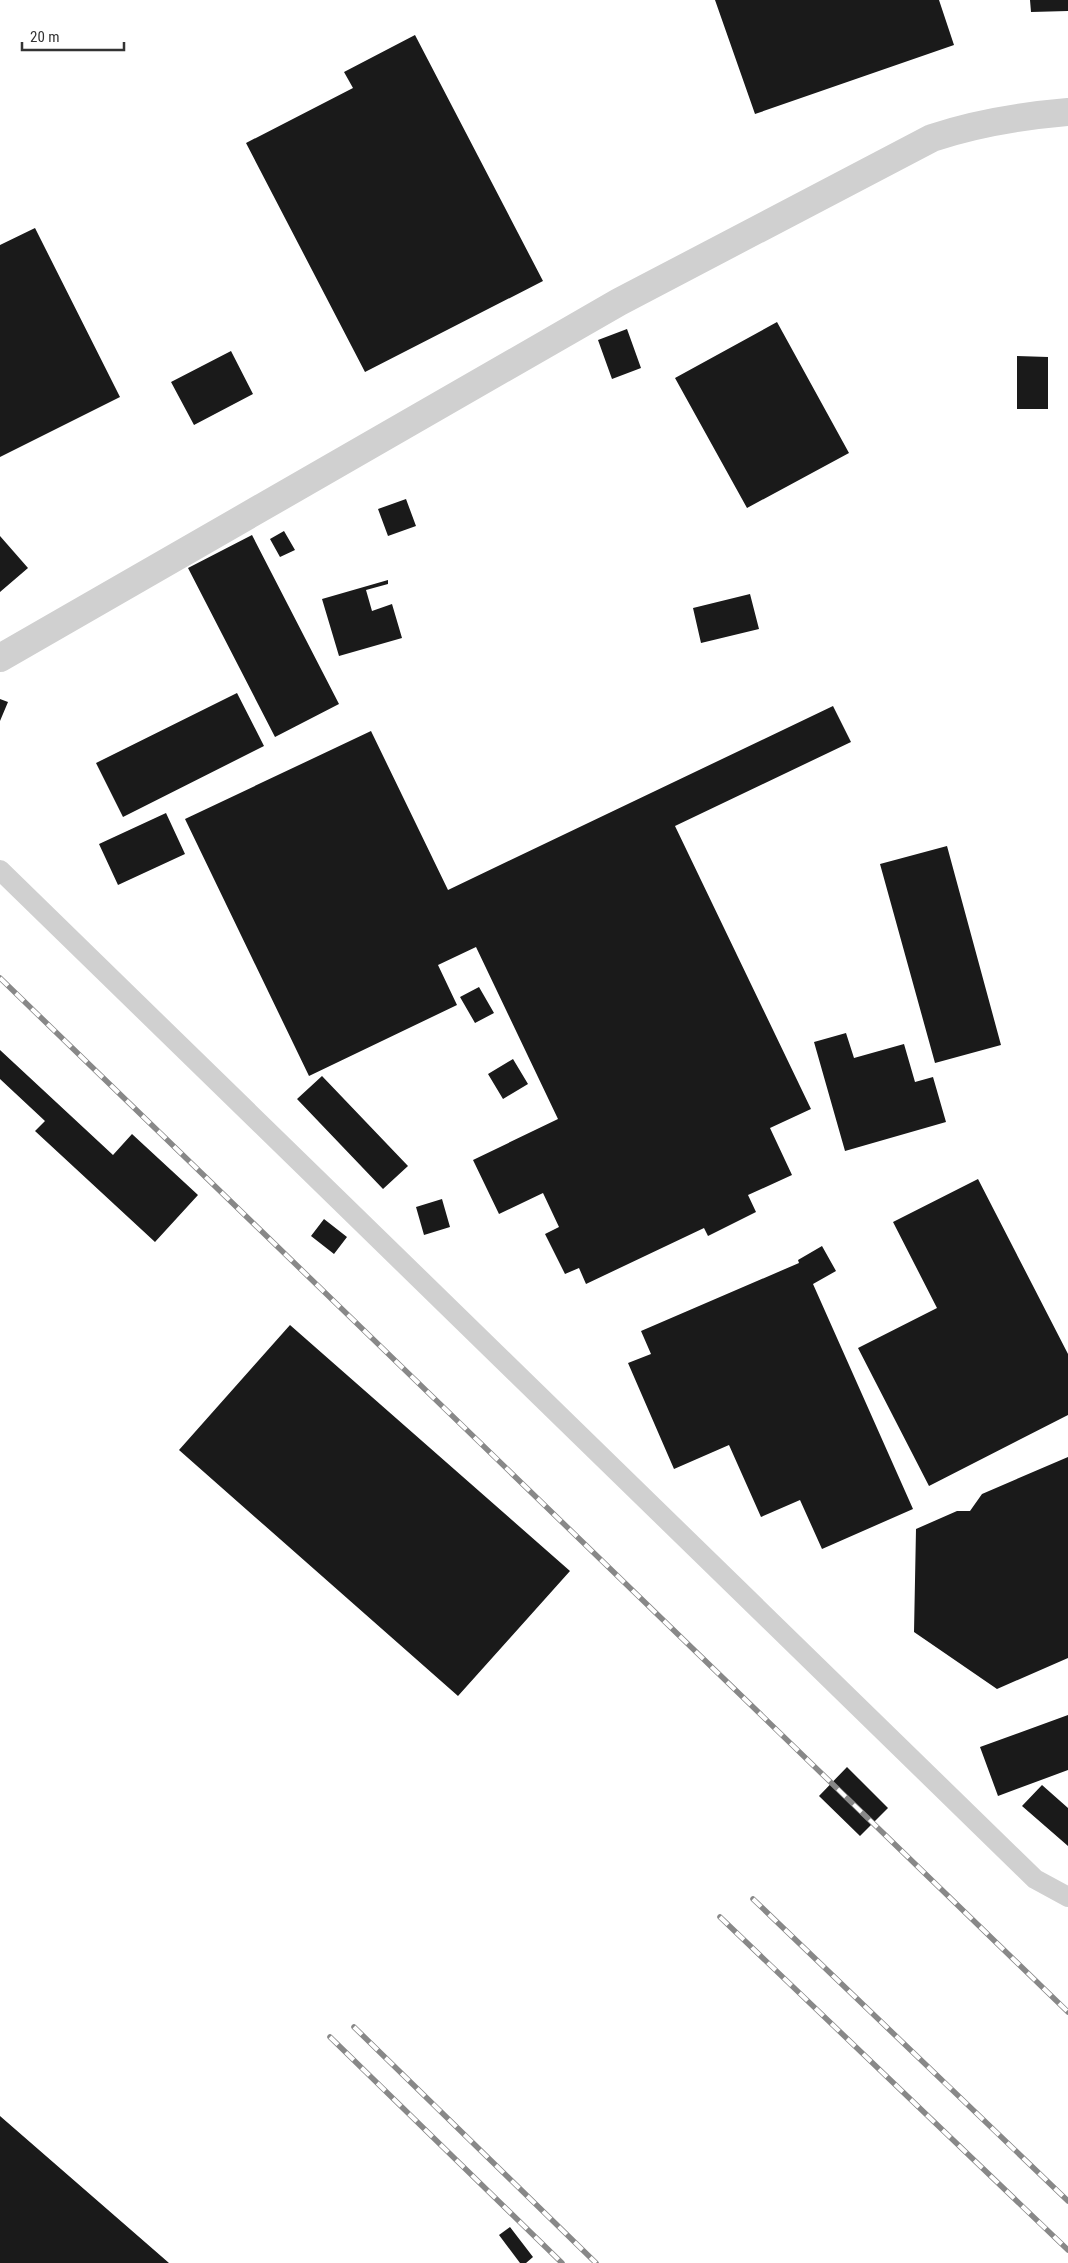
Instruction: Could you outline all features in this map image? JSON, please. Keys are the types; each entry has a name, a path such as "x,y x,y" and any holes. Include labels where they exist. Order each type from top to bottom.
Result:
{"street":[{"path":"0,658 619,302 932,138 966,127 1014,117 1068,112"}],"lane":[{"path":"0,870 1035,1879 1068,1897"}],"building":[{"path":"715,0 939,0 954,45 755,114"},
{"path":"1030,0 1068,0 1068,11 1031,12"},
{"path":"415,35 543,281 365,372 246,143 353,88 344,72"},
{"path":"35,228 120,397 0,457 0,245"},
{"path":"777,322 849,453 747,508 675,378"},
{"path":"627,329 641,368 612,379 598,340"},
{"path":"231,351 253,394 194,425 171,382"},
{"path":"1017,356 1048,357 1048,409 1017,409"},
{"path":"406,499 416,526 388,536 378,509"},
{"path":"284,531 295,550 280,557 270,539"},
{"path":"252,535 339,704 275,737 188,568"},
{"path":"0,536 28,568 0,592"},
{"path":"388,580 388,584 366,590 372,611 392,604 402,638 339,656 322,599"},
{"path":"750,594 759,629 701,643 693,608"},
{"path":"237,693 264,746 123,817 96,763"},
{"path":"0,699 8,702 0,721"},
{"path":"833,706 851,742 675,826 811,1109 770,1128 792,1175 748,1195 756,1212 708,1236 704,1228 586,1284 579,1268 565,1274 545,1234 559,1227 543,1193 499,1214 473,1160 558,1119 476,947 438,965 457,1005 309,1076 185,819 371,731 448,890"},
{"path":"166,813 185,854 118,885 99,844"},
{"path":"947,846 1001,1045 935,1063 880,864"},
{"path":"479,987 494,1013 475,1023 460,997"},
{"path":"846,1033 854,1058 904,1044 915,1082 933,1077 946,1122 845,1151 814,1042"},
{"path":"0,1050 113,1155 132,1134 198,1195 155,1242 35,1131 45,1121 0,1079"},
{"path":"513,1059 528,1084 503,1099 488,1074"},
{"path":"322,1076 408,1166 383,1189 297,1099"},
{"path":"978,1179 1068,1354 1068,1415 929,1486 858,1348 937,1308 893,1222"},
{"path":"442,1199 450,1227 424,1235 416,1207"},
{"path":"324,1219 347,1237 334,1254 311,1236"},
{"path":"822,1246 836,1271 813,1284 913,1509 822,1549 800,1500 761,1517 729,1445 674,1469 628,1363 651,1354 641,1331 799,1263 798,1260"},
{"path":"290,1325 570,1571 458,1696 179,1450"},
{"path":"1068,1457 1068,1658 997,1689 914,1632 916,1529 957,1511 970,1511 982,1494"},
{"path":"1068,1715 1068,1770 998,1796 980,1747"},
{"path":"847,1767 888,1808 860,1836 819,1796"},
{"path":"1042,1785 1068,1808 1068,1846 1022,1806"},
{"path":"0,2116 169,2263 0,2263"},
{"path":"510,2227 533,2257 526,2263 520,2263 499,2235"}],"railway":[{"path":"0,978 1068,2012"},
{"path":"753,1899 1068,2201"},
{"path":"720,1917 1068,2250"},
{"path":"354,2027 596,2263"},
{"path":"330,2037 562,2263"}]}
